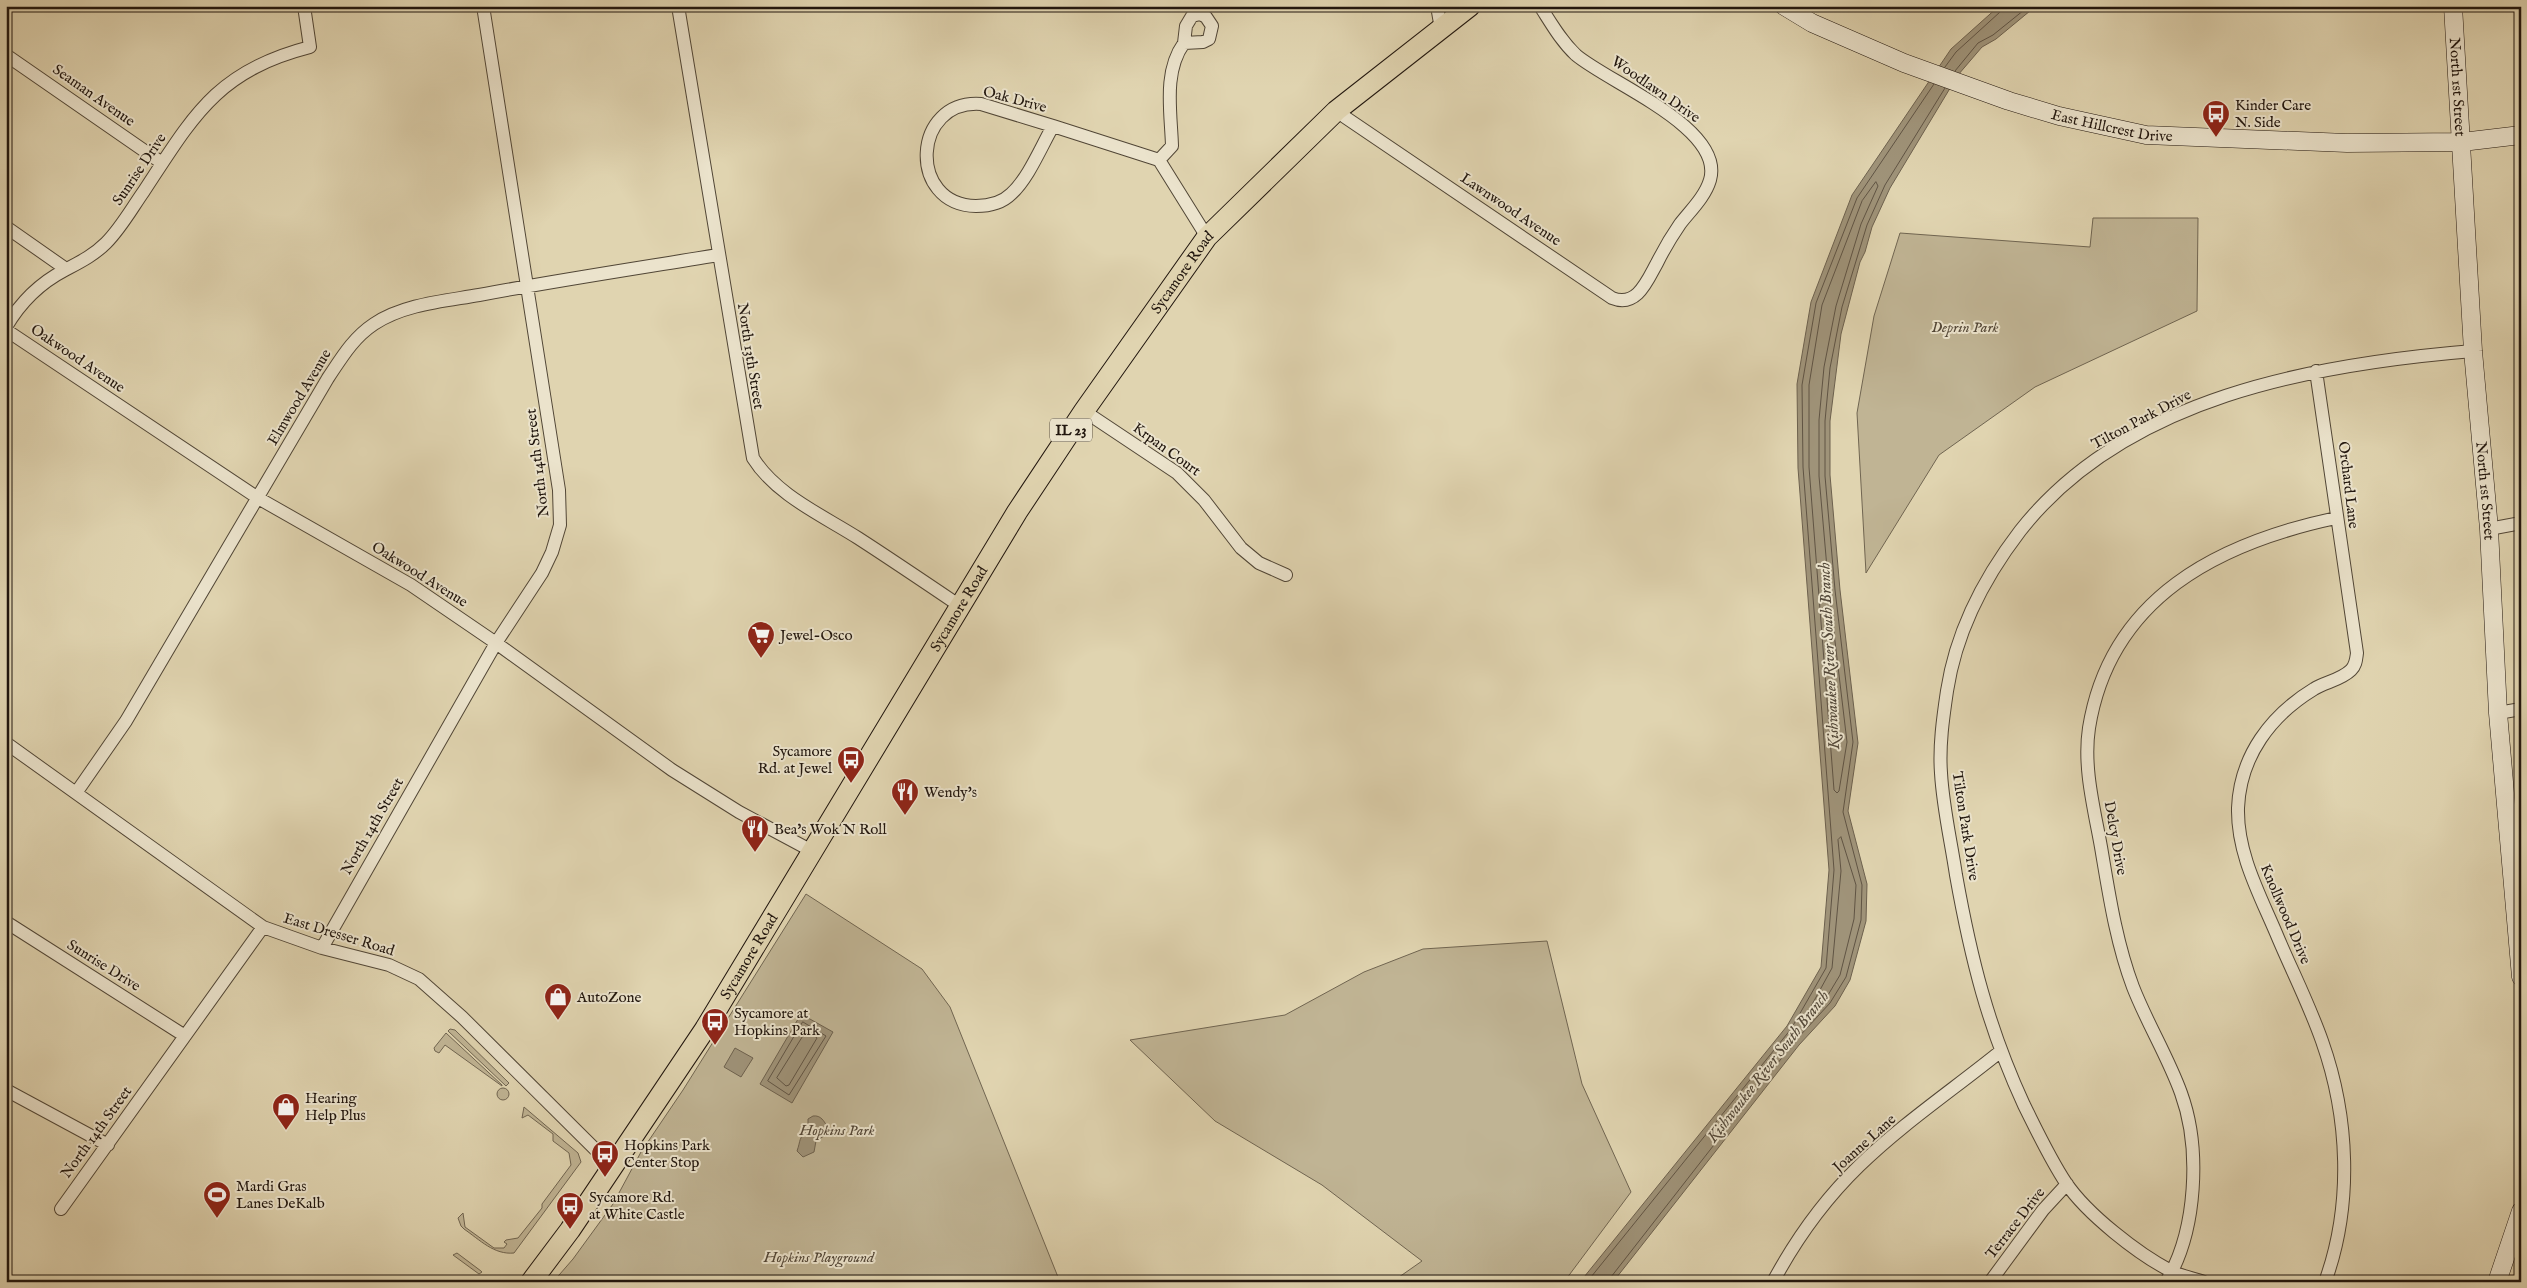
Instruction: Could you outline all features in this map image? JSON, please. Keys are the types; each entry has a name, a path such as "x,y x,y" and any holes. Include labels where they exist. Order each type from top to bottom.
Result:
{"main road":[{"name":"Sycamore Road","path":"531,1282 570,1230 705,1029 1017,512 1084,411 1206,237 1336,111 1470,6"}],"street":[{"name":"Sunrise Drive","path":"6,329 21,305 37,289 66,269 86,260 106,244 199,111 231,81 268,60 310,47 304,6"},
{"name":"North 14th Street","path":"322,948 496,643 542,573 552,552 560,525 559,490 529,285 483,6"},
{"name":"North 13th Street","path":"678,6 753,458 766,477 788,494 960,606"},
{"path":"1437,6 1441,29"},
{"name":"Woodlawn Drive","path":"1540,6 1561,38 1578,56 1672,117 1693,134 1711,160 1712,170 1707,187 1665,247 1657,262"},
{"name":"East Hillcrest Drive","path":"1784,6 1812,23 1904,63 2059,116 2146,135 2347,143 2462,142 2521,135"},
{"name":"North 1st Street","path":"2453,6 2473,351 2489,530 2498,713 2516,871 2521,976"},
{"path":"1184,43 1175,56 1171,71 1172,146 1159,160 1206,237"},
{"name":"Seaman Avenue","path":"6,55 162,163"},
{"name":"Oak Drive","path":"1053,126 1018,187 999,203 974,206 953,201 940,191 929,174 925,158 930,135 944,116 960,107 974,104 990,106 1053,126 1159,160"},
{"name":"Lawnwood Avenue","path":"1336,111 1612,298 1622,300 1633,298 1642,289 1657,262"},
{"path":"6,227 66,269"},
{"name":"Elmwood Avenue","path":"76,792 126,721 348,348 366,330 386,318 421,306 529,285 718,255"},
{"name":"Oakwood Avenue","path":"6,329 258,498 411,585 496,643 672,770 739,812 812,851"},
{"name":"Tilton Park Drive","path":"2204,1282 2169,1277 2103,1222 2067,1184 2032,1121 1986,1013 1968,944 1941,772 1943,724 1949,680 1956,652 1972,607 1992,571 2021,530 2057,492 2090,464 2149,429 2236,392 2316,371 2383,360 2473,351"},
{"name":"Orchard Lane","path":"2316,371 2349,603"},
{"name":"Krpan Court","path":"1084,411 1177,473 1204,500 1241,548 1259,563 1286,575"},
{"name":"Delcy Drive","path":"2169,1277 2188,1220 2192,1195 2194,1165 2191,1133 2181,1094 2133,988 2119,940 2089,777 2089,728 2105,669 2128,630 2153,601 2195,570 2246,544 2286,530 2336,518"},
{"path":"2489,530 2521,523"},
{"name":"Knollwood Drive","path":"2325,1282 2334,1258 2341,1217 2344,1177 2339,1106 2322,1041 2245,859 2239,831 2238,806 2243,777 2251,755 2269,726 2298,699 2347,674 2354,667 2356,653 2349,603"},
{"path":"2498,713 2521,709"},
{"name":"East Dresser Road","path":"6,743 263,927 322,948 374,960 419,980 462,1017 613,1167"},
{"name":"Sunrise Drive","path":"6,922 185,1036"},
{"name":"North 14th Street","path":"61,1210 263,927"},
{"name":"Joanne Lane","path":"1773,1282 1802,1232 1826,1201 1858,1166 2001,1051"},
{"path":"6,1090 108,1145"},
{"name":"Terrace Drive","path":"1990,1282 2043,1210 2067,1184"},
{"path":"2497,1282 2521,1211"}],"green space":[{"name":"Deprin Park","path":"2093,218 2198,218 2197,311 2035,387 1939,455 1866,573 1857,413 1874,316 1900,233 2090,247"},
{"name":"Hopkins Park","path":"806,894 922,969 950,1007 1060,1282 553,1282 573,1259 613,1204 641,1152 683,1090"},
{"path":"1547,941 1582,1084 1631,1192 1564,1282 1392,1282 1422,1261 1322,1185 1215,1121 1130,1040 1285,1015 1364,972 1423,949"},
{"path":"450,1029 455,1030 509,1083 506,1086 448,1031"},
{"path":"446,1033 502,1086 445,1045 439,1053 435,1051 434,1048"},
{"path":"501,1088 505,1088 509,1094 505,1100 501,1100 497,1096 497,1092"},
{"path":"524,1107 578,1153 581,1162 514,1253 507,1253 500,1252 482,1242 461,1226 458,1218 463,1213 465,1227 494,1248 504,1248 507,1244 504,1242 506,1240 518,1238 542,1208 542,1204 571,1165 569,1153 553,1141 553,1134 528,1115 522,1118"},
{"path":"457,1253 482,1272 479,1274 453,1255"}],"water":[{"name":"Kishwaukee River South Branch","path":"1999,6 2036,6 1996,39 1982,47 1958,75 1890,188 1872,227 1860,262 1841,334 1830,421 1830,475 1840,590 1858,743 1848,811 1867,884 1866,921 1850,980 1835,1006 1799,1045 1613,1282 1580,1282 1787,1026 1821,967 1829,870 1798,468 1797,384 1811,302 1852,195 1951,49"},
{"path":"801,1014 833,1032 792,1103 760,1084"},
{"path":"735,1048 753,1058 741,1077 724,1067"},
{"path":"813,1116 824,1121 828,1128 824,1136 816,1141 814,1152 803,1157 797,1151 801,1138 808,1131 808,1119"}],"place":[{"name":"Kinder Care N. Side","path":"2216,138"},
{"name":"Jewel-Osco","path":"761,659"},
{"name":"Sycamore Rd. at Jewel","path":"851,784"},
{"name":"Wendy's","path":"905,816"},
{"name":"Bea's Wok N Roll","path":"755,853"},
{"name":"AutoZone","path":"558,1021"},
{"name":"Sycamore at Hopkins Park","path":"715,1046"},
{"name":"Hearing Help Plus","path":"286,1131"},
{"name":"Hopkins Park Center Stop","path":"605,1178"},
{"name":"Mardi Gras Lanes DeKalb","path":"217,1219"},
{"name":"Sycamore Rd. at White Castle","path":"570,1230"}],"park label":[{"name":"Hopkins Playground","path":"819,1257"}]}
